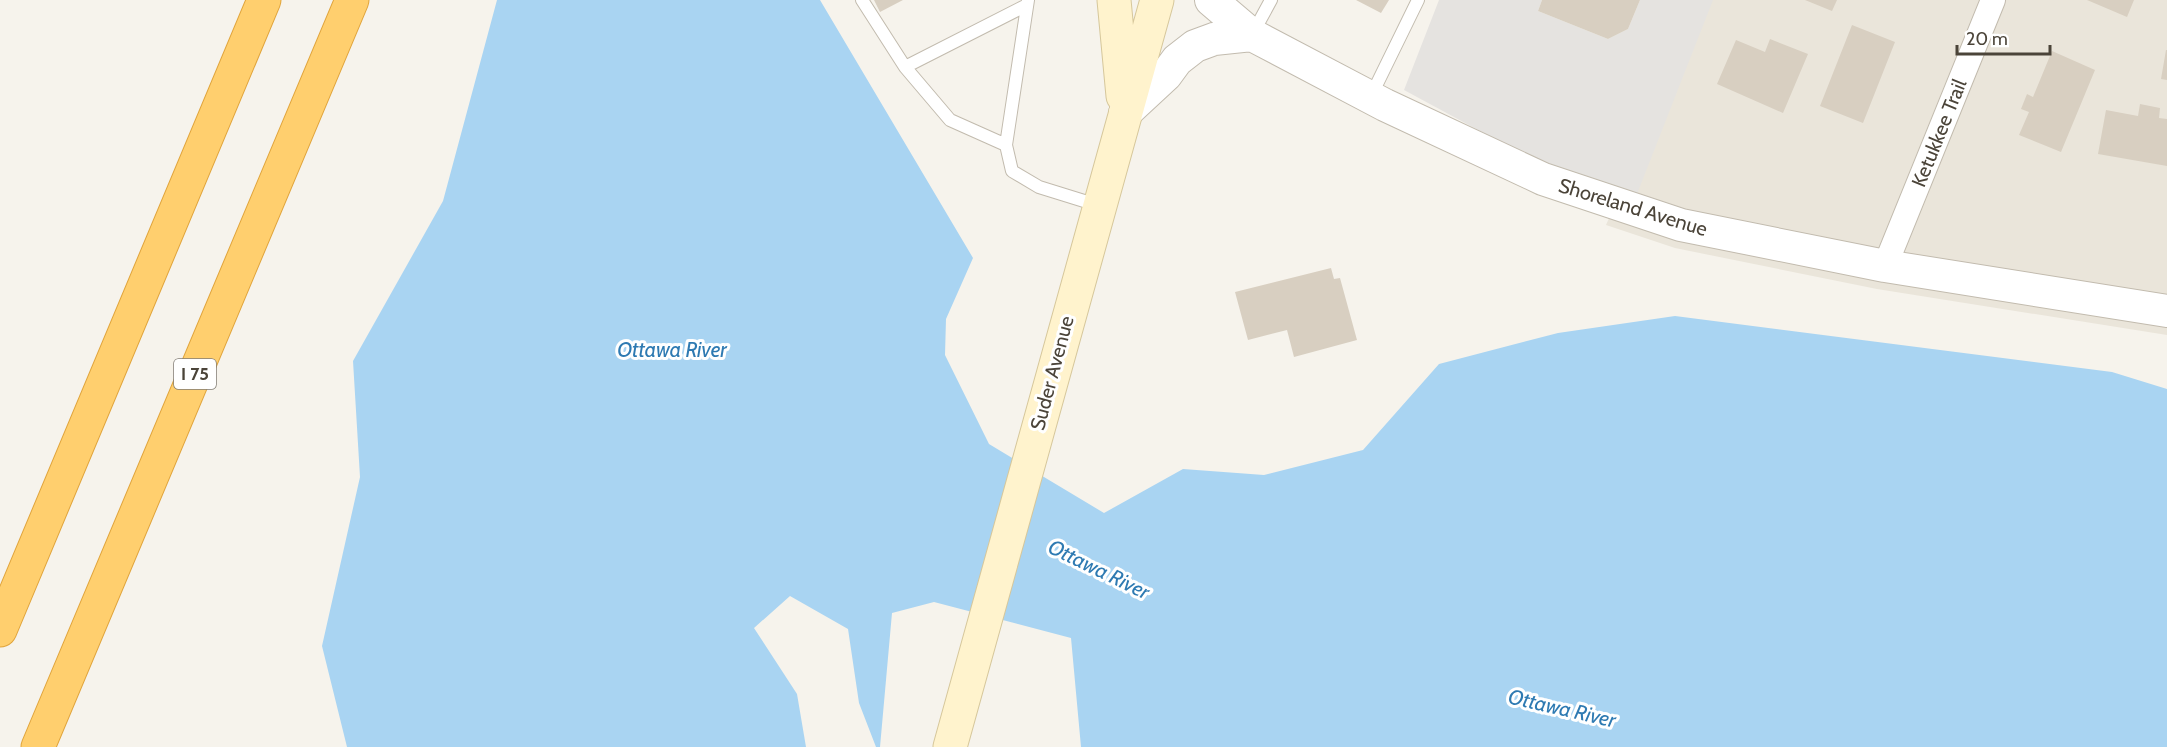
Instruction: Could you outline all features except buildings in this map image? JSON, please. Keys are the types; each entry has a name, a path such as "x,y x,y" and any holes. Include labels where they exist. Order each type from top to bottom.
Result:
{"highway":[{"path":"0,630 264,0"},
{"name":"I 75","path":"38,747 352,0"}],"main road":[{"path":"1114,0 1125,113"},
{"name":"Suder Avenue","path":"950,747 1157,0"}],"street":[{"name":"Shoreland Avenue","path":"1211,0 1252,35 1370,98 1543,179 1671,222 1886,266 2167,311"},
{"name":"Ketukkee Trail","path":"1886,266 1993,0"},
{"path":"1125,113 1166,75 1177,60 1195,46 1214,39 1252,35"}],"lane":[{"path":"862,0 905,67 950,120 1006,145"},
{"path":"1252,35 1271,0"},
{"path":"1370,98 1418,0"},
{"path":"905,67 1027,3"},
{"path":"1027,3 1006,145 1012,171 1039,187 1099,205"}],"shaded area":[{"path":"1439,0 1542,0 1538,11 1608,39 1628,29 1640,0 1713,0 1637,194 1567,173 1517,151 1404,90"},
{"path":"1703,0 2167,0 2167,335 1877,289 1675,248 1606,225"}],"water":[{"name":"Ottawa River","path":"497,0 820,0 973,258 946,319 945,355 989,444 1104,513 1183,469 1264,475 1363,450 1439,364 1558,333 1675,316 2112,372 2167,389 2167,747 1081,747 1071,638 934,602 892,613 880,747 876,747 859,703 848,629 790,596 754,628 797,694 806,747 347,747 322,646 360,477 353,361 443,201"}]}
